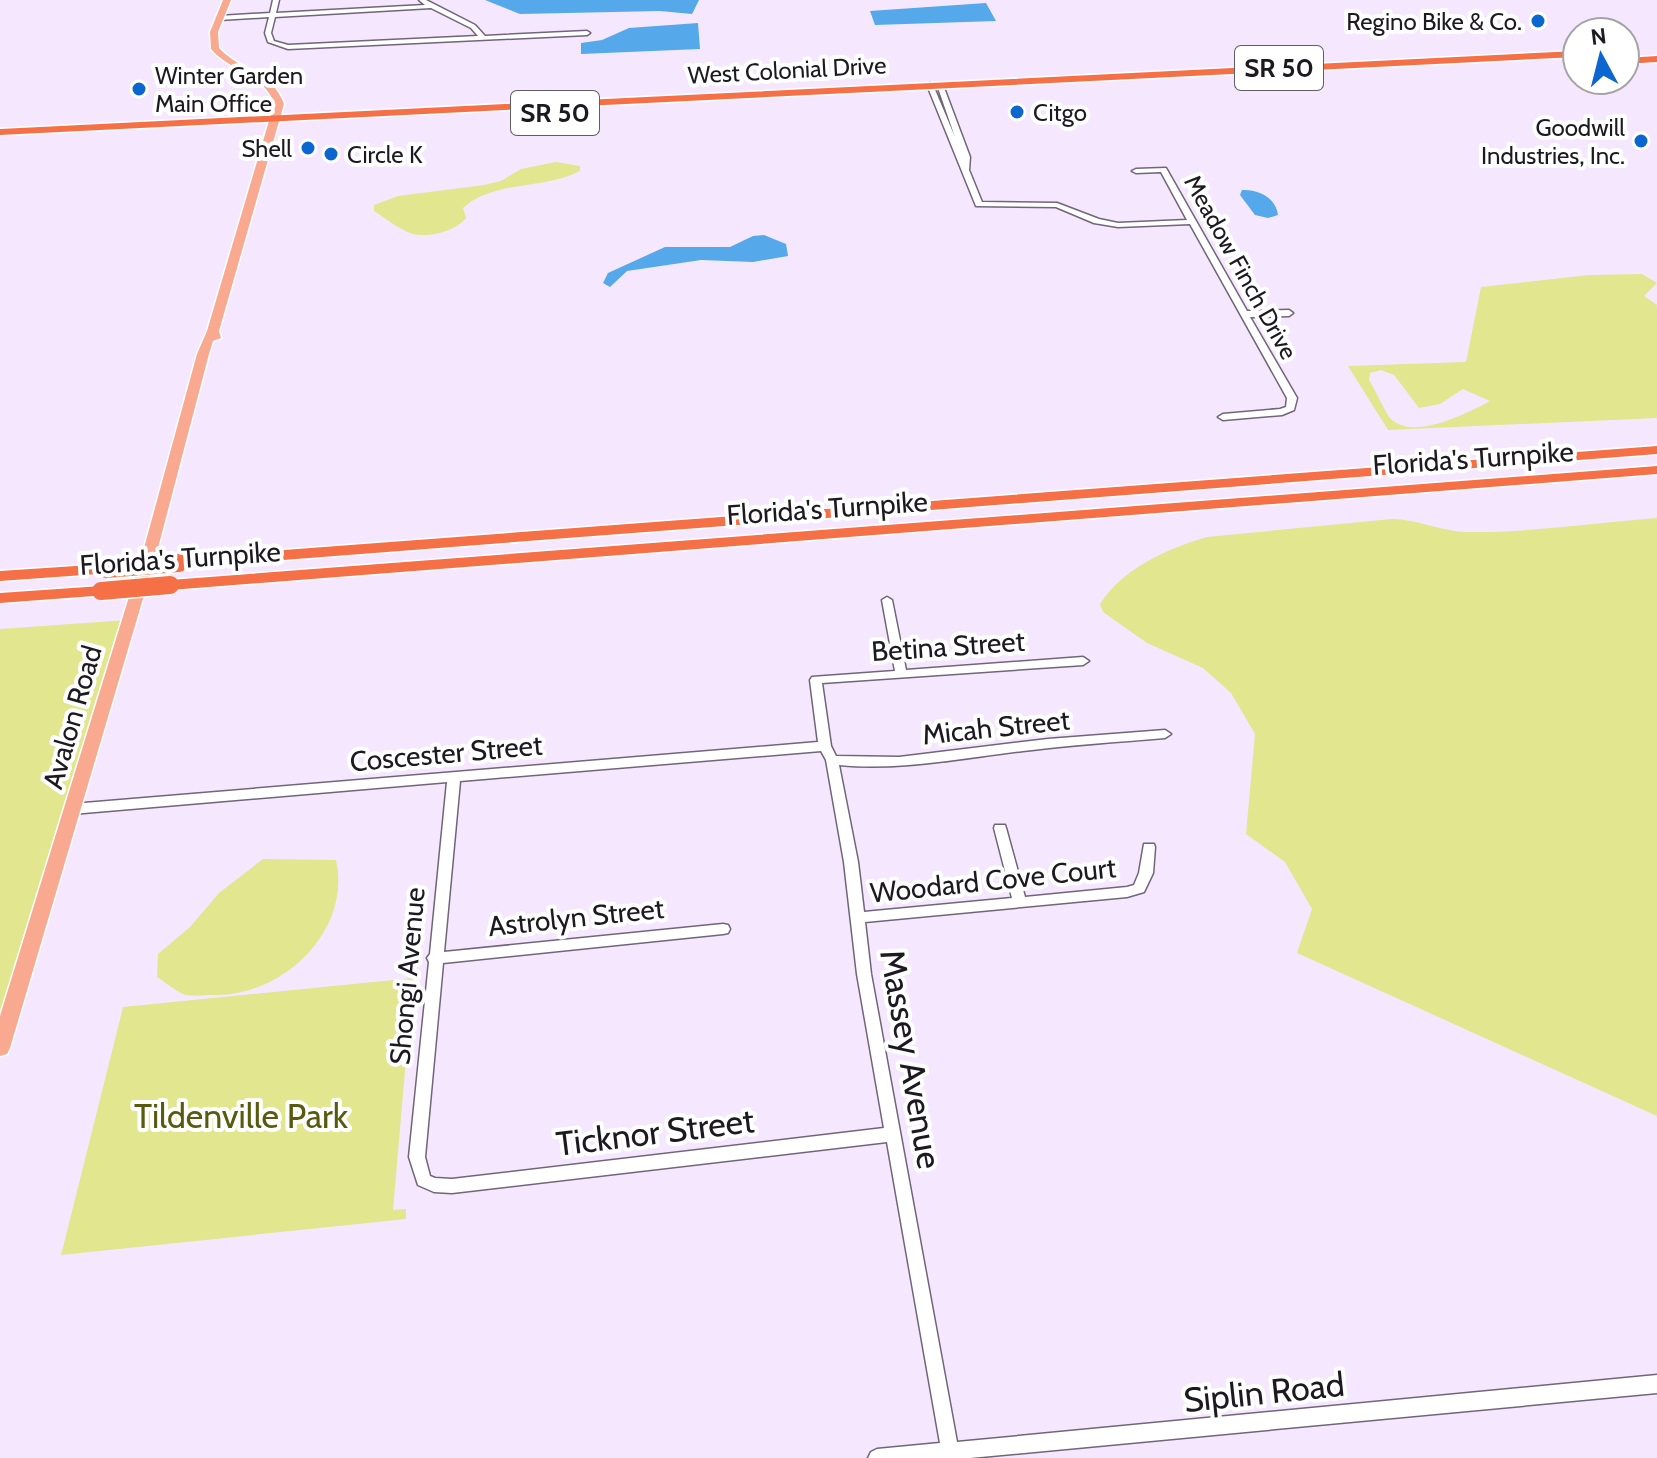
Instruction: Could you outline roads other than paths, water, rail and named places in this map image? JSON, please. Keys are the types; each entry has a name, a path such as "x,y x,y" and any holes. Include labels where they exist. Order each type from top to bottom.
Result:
{"highway":[{"name":"West Colonial Drive","path":"0,132 628,109 735,95 1100,85 1458,69 1561,55"},
{"name":"West Colonial Drive","path":"0,140 936,89 1114,76 1561,63"},
{"path":"1163,82 1172,77 1230,71"},
{"path":"1100,85 1114,79 1114,76"},
{"name":"Florida's Turnpike","path":"0,576 1657,450"},
{"name":"Florida's Turnpike","path":"0,598 1657,470"}],"main road":[{"path":"227,0 212,39 215,49 224,59 274,90 279,104 274,123"},
{"name":"Avalon Road","path":"0,1048 193,400 216,335 213,331 274,123"}],"street":[{"path":"276,0 268,33 271,42 288,47 587,33"},
{"path":"422,0 429,7 476,27 482,37"},
{"path":"219,18 429,7"},
{"path":"936,89 966,157 965,175"},
{"path":"936,89 944,125 979,204 1057,205 1097,221 1118,225 1192,222"},
{"path":"944,125 954,125"},
{"name":"Meadow Finch Drive","path":"1136,171 1163,170 1292,398 1286,410 1223,417"},
{"path":"1245,314 1289,313"},
{"path":"887,600 901,674"},
{"name":"Betina Street","path":"816,680 1083,661"},
{"name":"Massey Avenue","path":"816,680 825,746 832,760 851,862 864,974 950,1450"},
{"name":"Micah Street","path":"832,760 871,763 929,760 1015,747 1165,734"},
{"name":"Coscester Street","path":"72,809 825,746"},
{"name":"Shongi Avenue","path":"423,1180 417,1157 454,777"},
{"path":"1000,828 1020,903"},
{"name":"Woodard Cove Court","path":"856,918 1127,892 1139,888 1146,873 1149,847"},
{"name":"Astrolyn Street","path":"434,958 723,929"},
{"name":"Ticknor Street","path":"423,1180 434,1185 452,1186 894,1134"},
{"name":"Siplin Road","path":"877,1458 1657,1384"}],"water":[{"path":"485,0 699,0 692,14 660,11 520,14"},
{"path":"986,3 996,21 875,25 870,11"},
{"path":"698,23 700,49 581,54 581,43 602,40 629,28"},
{"path":"1242,190 1266,196 1274,204 1278,215 1268,218 1255,215 1240,195"},
{"path":"764,235 786,244 788,256 753,262 701,260 627,271 610,287 603,283 608,273 665,247 730,247 753,236"}],"place":[{"name":"Regino Bike & Co.","path":"1538,21"},
{"name":"Winter Garden Main Office","path":"139,89"},
{"name":"Citgo","path":"1017,112"},
{"name":"Goodwill Industries, Inc.","path":"1641,141"},
{"name":"Shell","path":"308,148"},
{"name":"Circle K","path":"331,154"}],"park label":[{"name":"Tildenville Park","path":"241,1116"}]}
